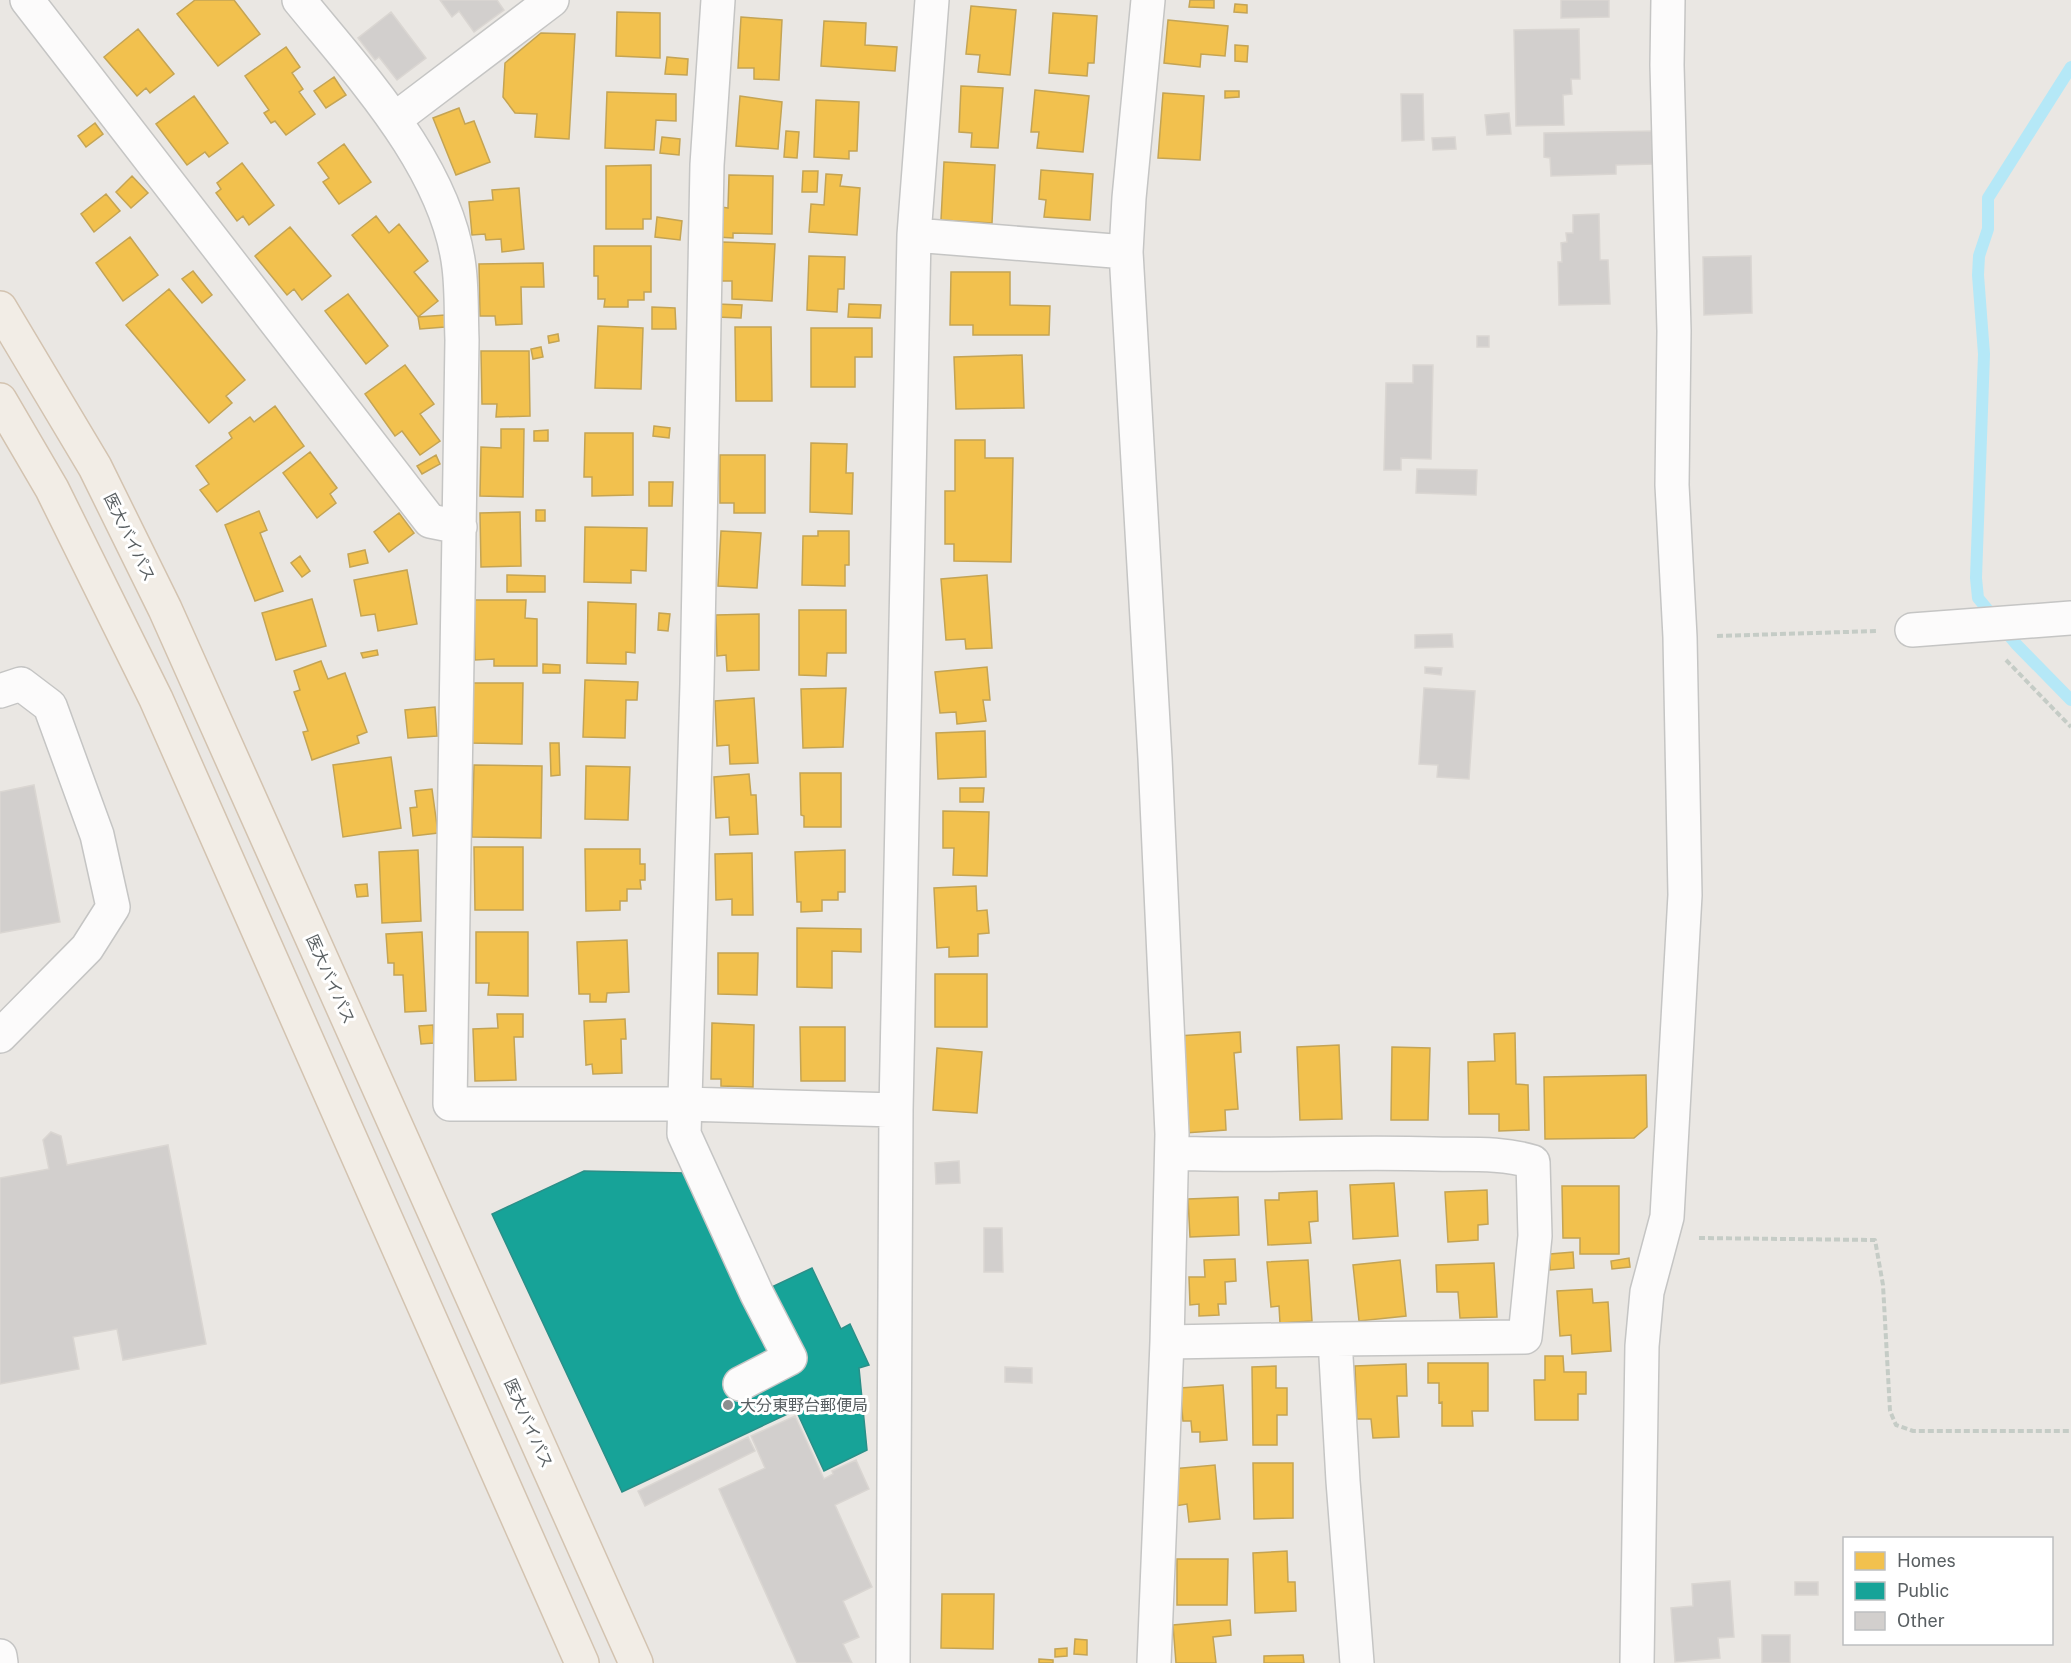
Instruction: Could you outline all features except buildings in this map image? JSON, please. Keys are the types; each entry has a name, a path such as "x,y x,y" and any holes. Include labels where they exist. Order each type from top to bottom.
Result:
{"main road":[{"name":"医大バイパス","path":"0,308 95,467 135,546 636,1663"},
{"path":"0,400 52,489 156,699 582,1663"}],"street":[{"path":"27,0 430,521 460,527"},
{"path":"299,0 395,119 425,170 447,219 459,266 462,340 460,527 450,1104 684,1104 896,1110"},
{"path":"395,119 552,0"},
{"path":"718,0 707,165 698,672 684,1134 757,1294 790,1358 740,1384"},
{"path":"893,1663 896,1110 914,235 932,0"},
{"path":"1148,0 1126,252 1155,758 1172,1152 1154,1663"},
{"path":"1637,1663 1642,1346 1647,1292 1667,1217 1685,895 1680,637 1672,485 1674,332 1667,65 1668,0"},
{"path":"914,235 1126,252"},
{"path":"1912,630 2071,618"},
{"path":"0,692 21,684 50,706 98,834 113,907 87,948 0,1036"},
{"path":"1167,1342 1525,1337 1535,1236 1533,1162 1514,1156 1414,1153 1225,1155 1172,1152"},
{"path":"1335,1339 1342,1481 1357,1663"},
{"path":"0,1656 2,1663"}],"path":[{"path":"1662,1238 1875,1240 1883,1285 1890,1412 1896,1425 1913,1431 2071,1431"}],"waterway":[{"path":"2071,67 1988,198 1988,229 1979,256 1978,275 1984,354 1976,578 1978,598 2016,644 2071,700"}],"place":[{"name":"大分東野台郵便局","path":"728,1405"}]}
